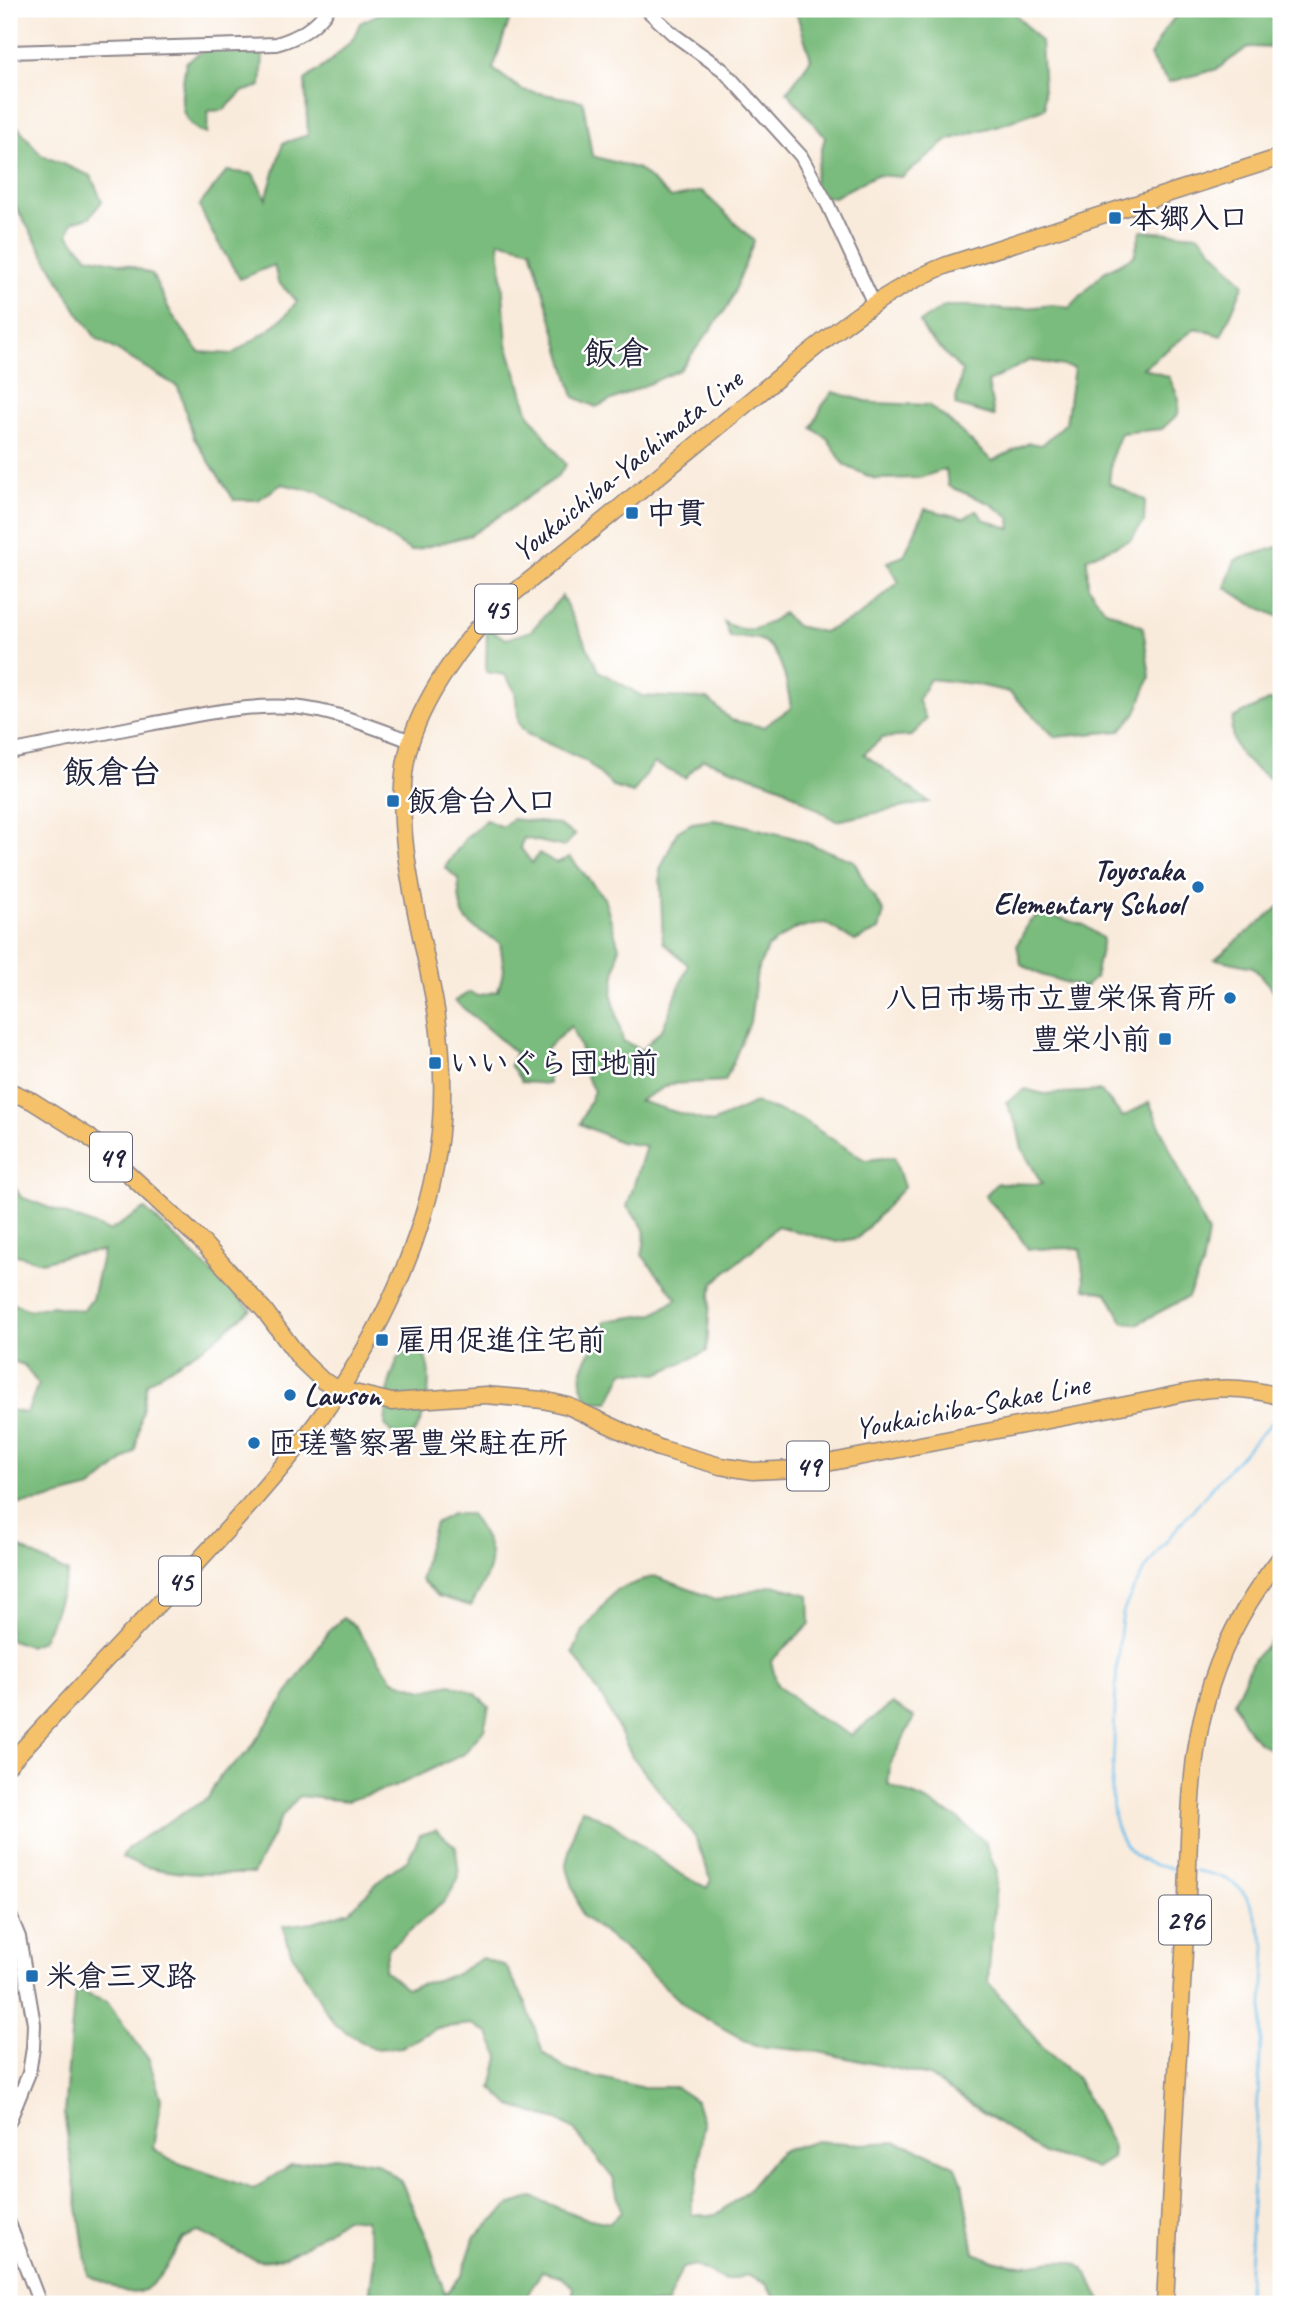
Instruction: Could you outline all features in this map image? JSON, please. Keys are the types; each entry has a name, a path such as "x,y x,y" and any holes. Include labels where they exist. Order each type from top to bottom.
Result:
{"main road":[{"name":"Youkaichiba-Yachimata Line","path":"9,1763 283,1468 341,1390 368,1345 412,1249 431,1188 442,1118 441,1041 412,882 403,814 407,754 436,686 482,622 500,604 812,351 874,304 947,265 1281,157"},
{"name":"Youkaichiba-Sakae Line","path":"9,1091 60,1117 99,1146 201,1241 264,1310 301,1360 323,1381 341,1390 392,1402 485,1395 543,1400 568,1406 659,1448 720,1466 753,1471 796,1469 1199,1389 1257,1390 1281,1397"},
{"name":"296","path":"1165,2304 1189,1846 1197,1747 1206,1701 1227,1643 1248,1603 1281,1557"}],"street":[{"path":"9,52 276,44 292,40 315,26 328,9"},
{"path":"646,9 673,34 723,70 802,156 874,304"},
{"path":"9,752 247,707 292,707 325,712 411,741"},
{"path":"9,1913 19,1937 34,2024 29,2073 9,2122"},
{"path":"9,2223 40,2304"}],"green space":[{"path":"389,9 513,9 493,69 522,90 583,101 592,156 639,169 671,198 702,191 754,241 729,305 680,370 596,407 574,397 531,249 499,241 507,344 529,414 566,465 556,478 471,535 411,551 318,492 282,484 258,500 234,500 194,438 178,387 96,338 77,311 9,195 9,116 41,155 91,176 102,201 90,217 72,222 68,235 87,256 131,266 152,274 171,313 199,352 232,354 269,330 297,301 278,282 274,265 240,279 199,206 227,171 253,174 266,199 283,143 308,135 305,80 331,61 353,39 360,23"},
{"path":"795,9 1011,9 1041,42 1045,108 948,140 902,177 876,175 834,197 810,196 825,137 787,92 811,59"},
{"path":"1182,9 1281,9 1281,48 1248,47 1217,69 1169,82 1150,56 1165,29"},
{"path":"216,43 263,55 261,86 242,92 224,110 208,111 207,134 196,129 184,114 183,84 186,62"},
{"path":"1141,231 1199,235 1244,284 1221,336 1196,328 1143,368 1169,377 1179,399 1178,414 1162,429 1121,433 1112,456 1109,483 1145,500 1144,522 1130,540 1087,558 1088,586 1104,609 1143,627 1150,677 1136,713 1120,731 1055,737 1009,692 974,684 930,679 918,699 926,719 912,736 882,738 864,754 929,802 836,821 780,786 703,759 685,778 654,763 633,793 614,787 586,761 527,734 519,724 515,691 505,675 486,672 487,628 506,639 531,631 562,596 599,671 642,696 708,699 731,720 763,727 791,708 782,669 773,650 766,643 755,638 730,637 724,622 740,629 755,629 783,613 796,626 823,632 858,617 899,582 887,562 904,556 925,509 964,518 977,510 983,519 1011,529 1010,518 991,504 948,486 946,469 919,478 875,479 844,465 828,439 812,428 822,406 833,392 873,403 928,405 992,461 1029,443 1042,445 1066,423 1074,368 1030,360 988,382 994,416 955,405 962,371 927,335 920,322 945,306 1007,310 1053,305 1069,308 1104,272 1134,256"},
{"path":"1281,546 1281,618 1249,603 1225,587 1235,560"},
{"path":"1281,700 1281,786 1244,759 1233,741 1232,731 1233,718 1268,701"},
{"path":"512,819 557,824 575,835 564,847 524,838 520,847 532,863 539,853 556,863 570,857 604,898 619,947 612,995 623,1041 642,1050 663,1028 688,965 663,942 660,870 677,832 692,823 713,820 734,823 791,837 854,861 884,912 879,930 855,941 825,923 794,929 768,947 757,971 750,1022 725,1081 670,1084 639,1101 712,1123 755,1103 799,1118 865,1160 894,1157 904,1187 858,1238 837,1242 777,1226 714,1282 710,1296 707,1351 658,1374 624,1371 609,1402 589,1402 581,1386 582,1369 605,1321 654,1314 677,1299 642,1255 644,1228 627,1207 646,1146 620,1142 580,1124 594,1091 585,1075 583,1054 571,1026 546,1049 549,1084 522,1082 510,1065 516,1053 455,1001 470,992 477,996 498,991 504,969 500,943 466,920 458,879 445,867 465,839 486,820 502,827"},
{"path":"1281,905 1281,999 1253,967 1215,959"},
{"path":"1041,913 1084,925 1103,939 1095,978 1084,988 1041,975 1021,964 1017,945 1029,922"},
{"path":"1025,1089 1044,1094 1101,1091 1123,1117 1149,1102 1208,1234 1202,1267 1188,1297 1137,1324 1123,1322 1107,1293 1085,1289 1080,1248 1028,1249 1010,1223 985,1196 997,1183 1042,1184 1022,1149 1017,1126 1006,1102"},
{"path":"9,1178 21,1197 109,1231 145,1209 251,1309 211,1342 147,1383 135,1451 91,1488 41,1501 9,1505 9,1410 27,1413 38,1384 24,1365 9,1360 9,1302 30,1310 52,1306 83,1311 92,1299 103,1251 68,1255 42,1262 9,1253"},
{"path":"416,1346 427,1363 427,1400 415,1432 401,1442 385,1425 389,1384 398,1358"},
{"path":"452,1514 470,1514 489,1550 489,1569 471,1606 438,1596 421,1580 435,1523"},
{"path":"9,1542 68,1573 42,1641 28,1646 9,1639"},
{"path":"654,1576 718,1600 773,1585 809,1595 810,1624 771,1661 777,1685 815,1716 851,1735 892,1704 914,1717 890,1765 888,1785 956,1817 985,1842 997,1872 988,1982 1042,2047 1076,2077 1113,2147 1112,2158 1096,2168 1043,2153 929,2076 819,2052 755,2046 689,2009 621,1946 582,1916 566,1864 582,1809 611,1823 680,1874 707,1888 711,1880 695,1837 632,1756 606,1704 573,1653 583,1631 616,1590"},
{"path":"343,1618 354,1625 393,1680 423,1690 451,1684 475,1693 489,1707 484,1729 464,1754 394,1787 347,1801 299,1796 282,1816 253,1874 170,1871 154,1869 122,1858 127,1849 145,1836 208,1798 220,1776 248,1752 329,1631"},
{"path":"1281,1629 1281,1754 1256,1740 1234,1702 1253,1660"},
{"path":"436,1830 456,1847 459,1878 445,1901 388,1949 384,1970 406,1988 454,1975 482,1958 506,1966 526,2003 543,2053 570,2071 640,2087 675,2087 696,2101 703,2124 692,2215 716,2215 746,2192 780,2152 813,2141 862,2144 895,2142 925,2152 956,2167 962,2182 974,2253 1015,2264 1055,2261 1076,2264 1089,2277 1103,2304 780,2304 765,2283 747,2275 725,2281 695,2265 682,2268 667,2304 573,2304 573,2287 561,2276 542,2271 522,2304 368,2304 375,2254 365,2220 345,2218 292,2253 269,2260 252,2258 198,2232 183,2238 161,2274 146,2289 137,2292 123,2291 88,2275 64,2113 75,1990 107,2002 149,2060 161,2099 153,2148 170,2160 253,2189 291,2165 335,2157 376,2163 400,2180 428,2240 445,2294 462,2275 475,2236 510,2205 533,2197 581,2217 609,2223 621,2211 613,2178 574,2130 557,2120 511,2106 492,2088 499,2057 489,2034 472,2024 437,2028 402,2047 373,2049 334,2024 291,1952 283,1926 313,1922 350,1911 383,1877 408,1859 420,1835"}],"waterway":[{"path":"1181,1870 1157,1866 1136,1856 1125,1845 1115,1822 1112,1783 1116,1679 1123,1613 1135,1586 1161,1548 1223,1475 1281,1413"},
{"path":"1195,1871 1227,1879 1245,1894 1266,1947 1247,2304"}],"place":[{"name":"本郷入口","path":"1115,218"},
{"name":"中貫","path":"632,513"},
{"name":"飯倉台入口","path":"393,801"},
{"name":"Toyosaka Elementary School","path":"1198,887"},
{"name":"八日市場市立豊栄保育所","path":"1230,998"},
{"name":"豊栄小前","path":"1165,1039"},
{"name":"いいぐら団地前","path":"435,1063"},
{"name":"雇用促進住宅前","path":"382,1340"},
{"name":"Lawson","path":"290,1395"},
{"name":"匝瑳警察署豊栄駐在所","path":"254,1443"},
{"name":"米倉三叉路","path":"32,1976"}],"district":[{"name":"飯倉","path":"616,352"},
{"name":"飯倉台","path":"112,771"}]}
